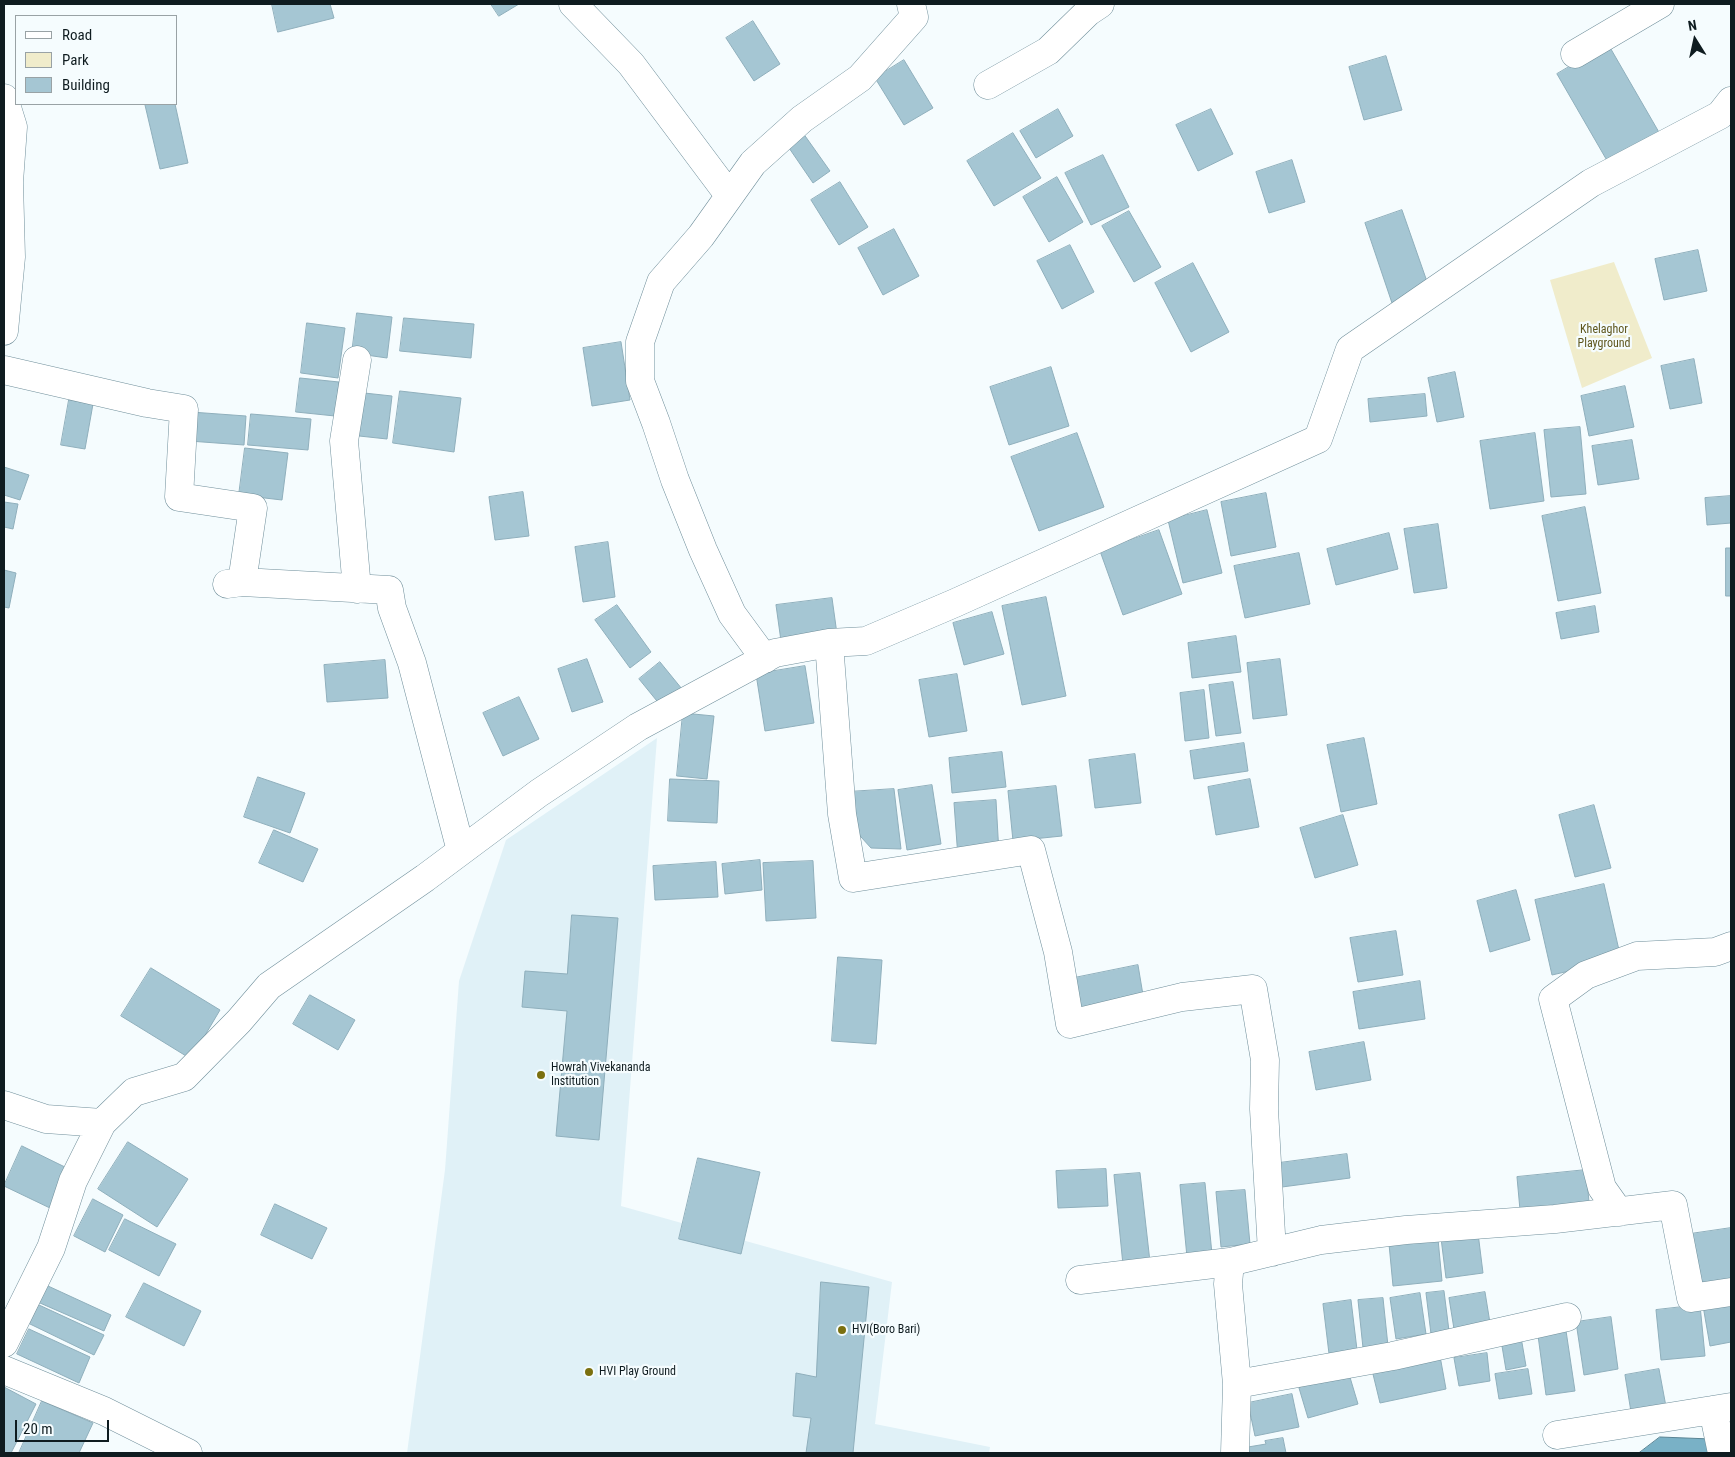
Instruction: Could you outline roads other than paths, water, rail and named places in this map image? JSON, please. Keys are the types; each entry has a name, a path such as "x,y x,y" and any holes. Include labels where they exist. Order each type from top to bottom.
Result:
{"street":[{"path":"572,4 631,64 729,195"},
{"path":"765,659 732,614 703,550 675,480 640,381 640,342 661,282 701,236 753,163 802,119 860,78 914,17 911,4"},
{"path":"988,85 1048,51 1088,12 1100,4"},
{"path":"1575,54 1660,4"},
{"path":"4,98 13,127 9,182 11,257 4,331"},
{"path":"4,1343 51,1248 73,1182 102,1123 134,1092 184,1077 239,1021 269,986 425,878 539,793 638,727 765,659 775,654 829,643 866,640 964,599 1318,439 1350,349 1592,183 1720,115 1731,102"},
{"path":"357,360 344,440 357,589"},
{"path":"4,370 147,403 184,409 179,497 253,508 234,583 389,590 392,608 412,663 462,851"},
{"path":"829,643 842,814 853,878 1031,850 1058,952 1070,1024 1182,997 1253,989 1265,1060 1264,1109 1272,1252"},
{"path":"1619,1212 1602,1188 1553,1000 1586,975 1636,956 1716,952 1731,946"},
{"path":"4,1105 46,1119 102,1123"},
{"path":"1080,1280 1230,1262 1320,1240 1406,1230 1555,1219 1673,1205 1691,1298 1731,1292"},
{"path":"1230,1262 1228,1284 1237,1384 1236,1453"},
{"path":"1237,1384 1393,1356 1567,1316"},
{"path":"4,1370 104,1411 188,1453"},
{"path":"1557,1435 1722,1408 1722,1453"}],"water":[{"path":"1660,1437 1711,1439 1715,1453 1639,1453"}],"place":[{"name":"Howrah Vivekananda Institution","path":"541,1075"},
{"name":"HVI(Boro Bari)","path":"842,1330"},
{"name":"HVI Play Ground","path":"589,1372"}],"park label":[{"name":"Khelaghor Playground","path":"1604,337"}]}
